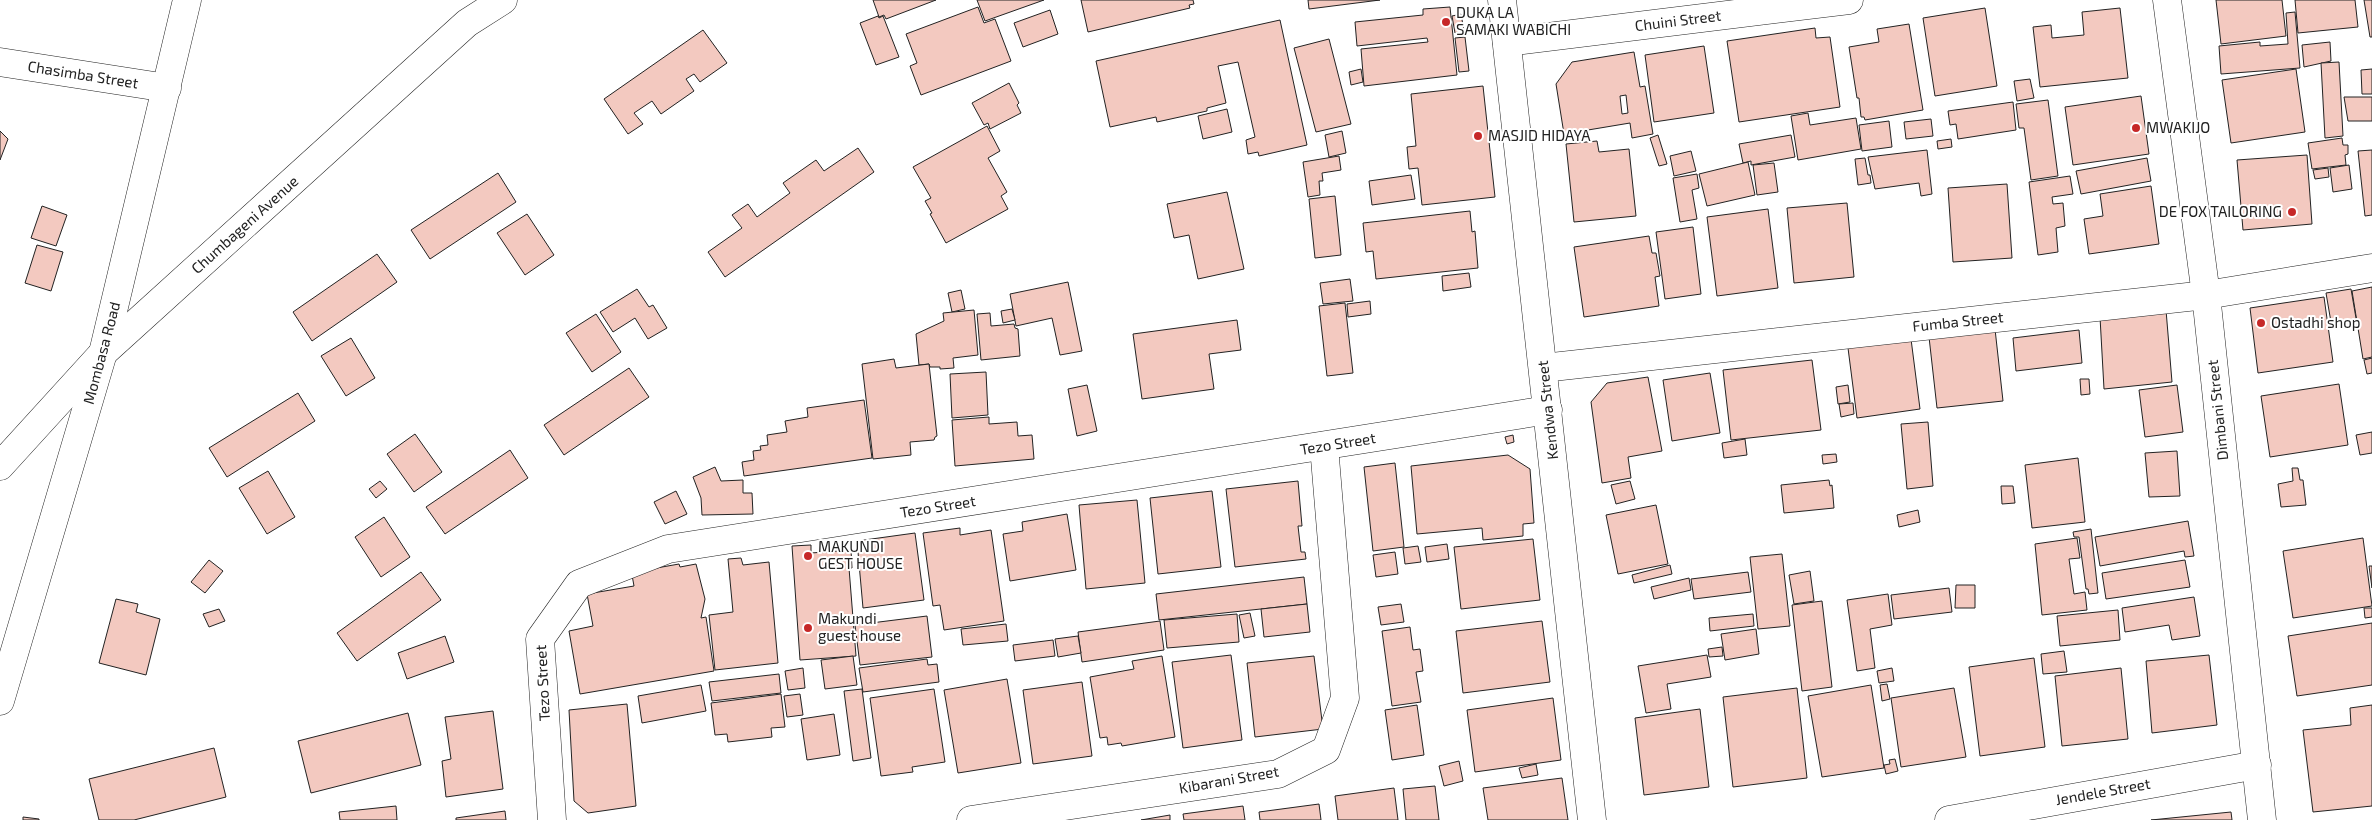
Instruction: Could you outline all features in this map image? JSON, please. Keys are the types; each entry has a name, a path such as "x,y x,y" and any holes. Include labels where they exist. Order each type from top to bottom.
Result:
{"main road":[{"name":"Mombasa Road","path":"0,701 103,353 187,0"},
{"name":"Chumbageni Avenue","path":"0,466 103,353 468,23 503,0"},
{"name":"Kendwa Street","path":"1502,0 1592,820"},
{"name":"Chuini Street","path":"1507,42 1849,0"},
{"name":"Dimbani Street","path":"2167,0 2206,295 2262,820"},
{"name":"Chasimba Street","path":"0,62 167,88"},
{"name":"Fumba Street","path":"1543,368 2206,295 2372,268"},
{"name":"Tezo Street","path":"552,820 540,639 580,584 668,549 1548,410"},
{"name":"Kibarani Street","path":"971,820 1278,774 1326,750 1345,698 1324,446"},
{"name":"Jendele Street","path":"1949,820 2256,765"}],"building":[{"path":"873,0 936,0 886,19 884,15 879,17"},
{"path":"977,0 1044,0 985,21"},
{"path":"1081,0 1193,0 1194,4 1189,5 1190,8 1088,32"},
{"path":"1308,0 1380,0 1309,9"},
{"path":"2216,0 2282,0 2286,36 2221,44"},
{"path":"2295,0 2355,0 2358,27 2298,33"},
{"path":"2364,0 2372,0 2372,37 2370,37"},
{"path":"978,7 984,23 995,19 1011,61 921,95 910,66 917,63 906,34"},
{"path":"1450,7 1457,75 1364,86 1361,49 1428,42 1427,38 1357,46 1355,22 1423,15 1423,9"},
{"path":"1985,8 1997,86 1935,96 1923,18"},
{"path":"2120,8 2128,78 2040,87 2033,27 2051,25 2052,38 2084,35 2082,12"},
{"path":"1050,10 1058,34 1023,47 1014,23"},
{"path":"2295,12 2300,68 2221,74 2219,46 2260,42 2260,46 2288,44 2286,13"},
{"path":"1461,14 1464,31 1455,33 1452,16"},
{"path":"878,16 879,18 883,16 899,57 876,65 860,23"},
{"path":"1280,20 1307,145 1259,156 1258,152 1248,154 1246,140 1255,137 1238,62 1218,66 1226,103 1207,108 1207,111 1157,122 1156,117 1110,127 1096,61"},
{"path":"1909,24 1923,110 1865,120 1864,117 1861,117 1849,47 1879,42 1877,29"},
{"path":"1815,28 1816,38 1830,37 1840,107 1739,122 1727,41"},
{"path":"703,30 727,63 700,82 694,74 686,79 694,91 661,114 652,101 634,113 643,124 628,134 604,99"},
{"path":"1465,37 1469,71 1459,72 1455,38"},
{"path":"1329,39 1351,124 1316,132 1294,48"},
{"path":"2330,42 2331,61 2304,67 2302,45"},
{"path":"1704,46 1714,113 1654,122 1645,55"},
{"path":"1634,52 1640,87 1645,86 1653,134 1632,138 1630,123 1564,134 1556,84 1572,62","holes":["1626,95 1628,113 1622,114 1620,96"]},
{"path":"2339,62 2343,136 2325,138 2321,63"},
{"path":"1361,69 1363,82 1351,85 1349,72"},
{"path":"2296,69 2305,132 2231,143 2222,80"},
{"path":"2372,69 2372,94 2362,94 2361,70"},
{"path":"2030,79 2034,98 2017,101 2014,81"},
{"path":"1009,83 1019,103 1017,105 1021,113 990,129 988,123 984,125 972,103"},
{"path":"1483,86 1495,197 1422,205 1418,168 1409,169 1407,147 1416,146 1411,94"},
{"path":"2141,96 2149,154 2073,165 2065,107"},
{"path":"2344,97 2372,97 2372,121 2348,121"},
{"path":"2048,100 2058,176 2031,180 2024,128 2019,128 2016,104"},
{"path":"2013,102 2016,130 1958,139 1956,124 1950,125 1948,111"},
{"path":"1227,109 1232,132 1203,139 1198,116"},
{"path":"1808,113 1810,125 1856,118 1861,149 1798,160 1791,116"},
{"path":"1931,119 1933,136 1906,139 1904,122"},
{"path":"1889,121 1892,147 1862,151 1859,125"},
{"path":"987,126 1000,151 988,158 1007,192 1001,196 1008,209 946,243 925,201 931,198 913,167"},
{"path":"0,131 8,139 0,160"},
{"path":"1342,131 1346,153 1329,157 1325,135"},
{"path":"1658,135 1667,164 1659,166 1650,138"},
{"path":"1791,135 1795,157 1751,165 1751,161 1743,163 1739,144"},
{"path":"2342,138 2343,145 2348,145 2348,154 2345,155 2346,165 2312,169 2308,143"},
{"path":"1951,139 1952,147 1938,149 1937,141"},
{"path":"1597,141 1599,152 1629,149 1636,216 1574,222 1566,144"},
{"path":"858,148 874,172 725,277 708,252 742,228 732,215 748,204 757,217 790,193 783,183 816,160 824,171"},
{"path":"1927,150 1932,194 1921,196 1919,183 1875,189 1868,157"},
{"path":"2372,150 2372,215 2365,216 2358,151"},
{"path":"1691,151 1696,171 1674,176 1670,156"},
{"path":"2307,155 2312,224 2243,230 2237,160"},
{"path":"1339,156 1341,170 1322,173 1323,181 1319,181 1320,195 1308,197 1303,162"},
{"path":"1865,158 1871,183 1858,185 1855,159"},
{"path":"2147,158 2151,181 2081,194 2076,171"},
{"path":"1748,162 1755,195 1707,206 1699,174"},
{"path":"1774,163 1778,192 1757,195 1753,165"},
{"path":"2349,165 2352,189 2333,192 2330,168"},
{"path":"2328,168 2329,177 2315,179 2313,170"},
{"path":"498,173 516,202 430,259 411,230"},
{"path":"1697,174 1699,188 1692,190 1697,219 1680,222 1673,178"},
{"path":"1411,175 1415,199 1372,205 1369,181"},
{"path":"2070,176 2073,194 2052,197 2053,204 2063,203 2065,226 2056,228 2058,252 2038,255 2029,182"},
{"path":"2007,184 2012,258 1953,262 1948,188"},
{"path":"2151,186 2159,244 2089,254 2084,219 2103,216 2100,194"},
{"path":"1227,192 1244,269 1198,279 1189,235 1174,238 1167,204"},
{"path":"1335,196 1341,255 1315,258 1309,199"},
{"path":"1847,203 1854,277 1794,283 1787,208"},
{"path":"42,206 67,215 56,246 31,238"},
{"path":"1768,209 1778,288 1717,296 1707,217"},
{"path":"1470,211 1472,232 1475,231 1478,268 1376,279 1373,251 1366,252 1363,223"},
{"path":"527,214 554,255 525,275 497,233"},
{"path":"1693,227 1701,294 1665,299 1656,232"},
{"path":"1649,236 1652,253 1656,253 1660,276 1655,277 1659,306 1584,317 1574,247"},
{"path":"37,245 63,252 51,291 25,283"},
{"path":"377,254 397,282 312,341 293,312"},
{"path":"1469,273 1471,287 1443,291 1442,276"},
{"path":"1350,279 1353,301 1323,304 1320,283"},
{"path":"1068,282 1082,351 1060,355 1052,318 1016,326 1010,294"},
{"path":"2372,287 2372,357 2363,359 2352,291"},
{"path":"637,289 649,307 653,305 667,328 648,339 635,318 613,332 600,312"},
{"path":"2351,289 2357,324 2332,328 2326,293"},
{"path":"961,290 965,309 952,312 948,293"},
{"path":"2324,297 2333,362 2258,373 2250,308"},
{"path":"1370,301 1371,314 1348,317 1347,304"},
{"path":"1345,303 1353,373 1327,376 1319,306"},
{"path":"1012,309 1015,320 1003,323 1001,311"},
{"path":"974,310 978,355 953,358 954,368 940,369 940,367 930,367 929,364 919,365 916,334 944,321 943,313"},
{"path":"2166,310 2172,382 2104,389 2100,317"},
{"path":"990,313 991,326 1014,324 1015,328 1018,329 1020,356 981,360 977,314"},
{"path":"596,314 621,352 592,372 566,333"},
{"path":"1237,320 1241,350 1209,354 1214,389 1142,399 1133,334"},
{"path":"1995,329 2003,401 1937,408 1929,337"},
{"path":"2079,330 2082,363 2016,371 2013,338"},
{"path":"351,338 375,378 346,396 321,356"},
{"path":"1911,339 1920,409 1857,418 1848,348"},
{"path":"2372,358 2372,373 2367,374 2364,360"},
{"path":"894,359 896,368 929,364 937,436 934,440 910,442 911,455 873,459 862,364"},
{"path":"1812,360 1821,430 1731,440 1723,370"},
{"path":"629,368 649,397 564,455 544,425"},
{"path":"986,372 988,415 952,418 950,374"},
{"path":"1710,373 1720,433 1672,441 1663,380"},
{"path":"1648,377 1662,451 1628,457 1631,478 1602,483 1591,402 1607,383"},
{"path":"2080,379 2089,379 2090,394 2081,395"},
{"path":"2339,384 2348,445 2270,457 2261,396"},
{"path":"1087,385 1097,431 1077,436 1068,389"},
{"path":"1848,385 1850,402 1838,404 1836,387"},
{"path":"2177,385 2183,432 2145,437 2139,390"},
{"path":"298,393 315,421 227,477 209,448"},
{"path":"864,400 872,458 744,476 742,462 754,460 753,451 761,450 760,446 768,445 767,435 787,432 785,421 808,417 807,408"},
{"path":"1853,403 1854,414 1841,417 1839,404"},
{"path":"989,417 989,424 1017,422 1018,436 1032,435 1034,459 955,466 952,420"},
{"path":"1928,422 1933,486 1907,489 1901,424"},
{"path":"2372,432 2372,453 2360,455 2356,435"},
{"path":"415,434 442,472 414,492 387,454"},
{"path":"1513,435 1514,442 1507,444 1505,437"},
{"path":"1745,439 1747,455 1724,458 1722,443"},
{"path":"510,450 528,478 445,534 426,507"},
{"path":"2177,451 2180,496 2149,497 2145,453"},
{"path":"1836,454 1837,462 1823,464 1822,455"},
{"path":"1508,455 1530,469 1534,523 1523,524 1523,536 1483,540 1482,528 1417,534 1411,466"},
{"path":"2078,458 2085,522 2032,528 2025,465"},
{"path":"1395,463 1404,547 1373,551 1364,467"},
{"path":"715,467 721,481 743,480 743,493 752,493 753,514 702,515 701,498 693,477"},
{"path":"2292,468 2298,468 2300,480 2303,480 2306,505 2281,507 2278,484 2293,481"},
{"path":"268,471 295,517 267,534 239,488"},
{"path":"1829,480 1830,486 1832,485 1834,508 1784,513 1781,485"},
{"path":"380,481 387,489 376,498 369,489"},
{"path":"1298,481 1302,526 1298,526 1301,552 1305,552 1306,559 1235,567 1226,489"},
{"path":"1630,481 1635,499 1616,504 1611,485"},
{"path":"2001,486 2013,486 2015,503 2002,504"},
{"path":"676,491 687,514 665,524 654,502"},
{"path":"1212,491 1221,567 1158,574 1150,498"},
{"path":"1137,500 1145,583 1086,589 1079,505"},
{"path":"1656,505 1668,564 1618,574 1606,515"},
{"path":"1918,510 1920,522 1899,527 1897,515"},
{"path":"1067,514 1076,570 1010,581 1003,534 1023,531 1022,522"},
{"path":"384,517 410,557 381,577 355,537"},
{"path":"2188,521 2194,556 2185,557 2184,551 2100,566 2095,537"},
{"path":"960,528 960,535 991,530 1004,621 944,630 940,605 933,606 923,533"},
{"path":"2091,529 2098,593 2089,594 2088,589 2086,589 2079,537 2074,537 2073,532"},
{"path":"915,533 924,600 863,608 857,541"},
{"path":"2077,538 2080,558 2069,559 2074,594 2085,592 2087,610 2042,615 2035,544"},
{"path":"2363,538 2372,606 2293,618 2283,551"},
{"path":"1533,539 1540,600 1461,609 1454,547"},
{"path":"1447,544 1449,559 1427,562 1425,547"},
{"path":"811,545 811,553 851,550 852,568 849,568 856,656 800,660 792,546"},
{"path":"1418,546 1421,562 1405,564 1403,548"},
{"path":"1395,552 1398,574 1376,577 1373,555"},
{"path":"1782,554 1790,626 1758,629 1750,557"},
{"path":"741,558 743,565 769,562 778,663 715,670 709,615 733,612 728,559"},
{"path":"209,560 223,571 205,593 191,582"},
{"path":"2185,560 2190,587 2106,599 2102,573"},
{"path":"679,564 680,567 696,564 705,599 701,618 706,617 714,671 580,694 569,631 593,626 587,594 634,586 632,575 634,572"},
{"path":"1670,565 1672,574 1634,583 1632,575"},
{"path":"2369,566 2372,566 2372,588"},
{"path":"1810,571 1814,601 1794,604 1789,575"},
{"path":"421,572 441,600 357,661 337,633"},
{"path":"1748,572 1751,592 1694,599 1691,579"},
{"path":"1304,577 1307,604 1159,620 1156,594"},
{"path":"1689,578 1691,590 1654,599 1651,587"},
{"path":"1956,585 1975,585 1975,608 1955,608"},
{"path":"1949,588 1952,612 1894,619 1891,595"},
{"path":"1888,594 1892,625 1870,629 1875,668 1857,671 1847,600"},
{"path":"2194,597 2200,636 2172,640 2169,625 2125,632 2122,608"},
{"path":"116,599 138,604 136,612 160,619 146,675 99,663"},
{"path":"1822,601 1832,687 1802,691 1792,605"},
{"path":"1307,604 1310,632 1264,637 1261,609"},
{"path":"1401,604 1404,622 1381,625 1378,607"},
{"path":"2364,608 2372,608 2372,617 2365,618"},
{"path":"219,609 225,621 209,627 203,614"},
{"path":"2118,610 2120,640 2060,646 2057,616"},
{"path":"1250,613 1255,636 1244,638 1239,615"},
{"path":"1237,614 1239,642 1167,648 1164,620"},
{"path":"1753,614 1754,626 1710,631 1709,618"},
{"path":"927,616 932,657 860,665 855,625"},
{"path":"1160,621 1164,650 1082,662 1078,632"},
{"path":"1542,621 1550,682 1463,693 1456,631"},
{"path":"2372,623 2372,685 2297,696 2288,636"},
{"path":"1006,624 1008,641 963,645 961,629"},
{"path":"1410,627 1413,650 1420,649 1423,671 1416,672 1421,702 1392,706 1382,631"},
{"path":"1756,629 1759,654 1725,660 1721,634"},
{"path":"445,636 454,662 407,679 398,653"},
{"path":"1078,636 1081,653 1058,657 1055,639"},
{"path":"1053,640 1055,656 1015,661 1013,645"},
{"path":"1722,647 1723,656 1709,657 1708,649"},
{"path":"2064,651 2067,672 2043,674 2041,654"},
{"path":"1231,655 1242,740 1183,748 1172,662"},
{"path":"1707,655 1711,677 1667,684 1671,709 1646,713 1638,666"},
{"path":"2209,655 2217,725 2152,733 2146,661"},
{"path":"853,656 857,685 825,689 821,660"},
{"path":"1162,656 1175,737 1122,746 1121,743 1108,745 1107,737 1100,738 1090,677 1134,669 1132,661"},
{"path":"1314,656 1323,729 1255,737 1247,663"},
{"path":"2034,658 2045,747 1980,756 1969,667"},
{"path":"927,659 928,665 937,664 939,682 863,692 859,668"},
{"path":"803,668 805,688 788,690 785,671"},
{"path":"1892,668 1894,681 1879,683 1877,671"},
{"path":"2121,668 2128,739 2062,746 2055,676"},
{"path":"779,674 781,693 712,701 709,682"},
{"path":"1007,679 1021,763 958,773 944,690"},
{"path":"1082,682 1092,756 1033,764 1023,690"},
{"path":"1887,684 1890,699 1882,701 1880,685"},
{"path":"701,685 706,711 642,723 638,696"},
{"path":"1871,685 1884,768 1822,777 1808,696"},
{"path":"1797,688 1807,778 1733,787 1723,697"},
{"path":"1954,688 1966,757 1901,767 1891,698"},
{"path":"862,689 871,758 853,761 844,691"},
{"path":"934,689 945,762 912,767 913,772 881,776 870,698"},
{"path":"781,694 785,727 771,728 772,737 728,742 727,734 715,735 711,703"},
{"path":"800,694 803,715 787,717 784,696"},
{"path":"1553,698 1561,760 1475,772 1467,710"},
{"path":"627,704 636,806 588,813 574,801 569,710"},
{"path":"1417,705 1424,755 1392,760 1385,710"},
{"path":"2372,705 2372,806 2313,812 2303,730 2351,725 2350,708"},
{"path":"1700,709 1709,787 1644,795 1635,718"},
{"path":"493,711 503,789 446,797 442,761 451,759 445,717"},
{"path":"408,713 421,765 311,793 298,741"},
{"path":"834,714 840,755 807,760 801,719"},
{"path":"214,748 226,797 134,820 99,820 89,779"},
{"path":"1895,759 1898,771 1886,774 1884,765 1890,764 1889,760"},
{"path":"1459,761 1463,781 1444,786 1439,766"},
{"path":"1536,764 1538,775 1522,778 1519,768"},
{"path":"1562,778 1568,820 1488,820 1483,788"},
{"path":"1435,786 1439,820 1406,820 1403,789"},
{"path":"1394,788 1398,820 1338,820 1335,796"},
{"path":"1319,804 1321,820 1260,820 1259,812"},
{"path":"396,806 397,820 340,820 339,812"},
{"path":"1243,806 1245,820 1184,820 1183,814"},
{"path":"505,811 506,820 456,820 456,818"},
{"path":"2231,812 2232,820 2151,820"},
{"path":"1170,815 1170,820 1141,820"},
{"path":"23,817 39,819 39,820 23,820"}],"place":[{"name":"DUKA LA SAMAKI WABICHI","path":"1446,22"},
{"name":"MWAKIJO","path":"2136,128"},
{"name":"MASJID HIDAYA","path":"1478,136"},
{"name":"DE FOX TAILORING","path":"2292,212"},
{"name":"Ostadhi shop","path":"2261,323"},
{"name":"MAKUNDI GEST HOUSE","path":"808,556"},
{"name":"Makundi guest house","path":"808,628"}]}
